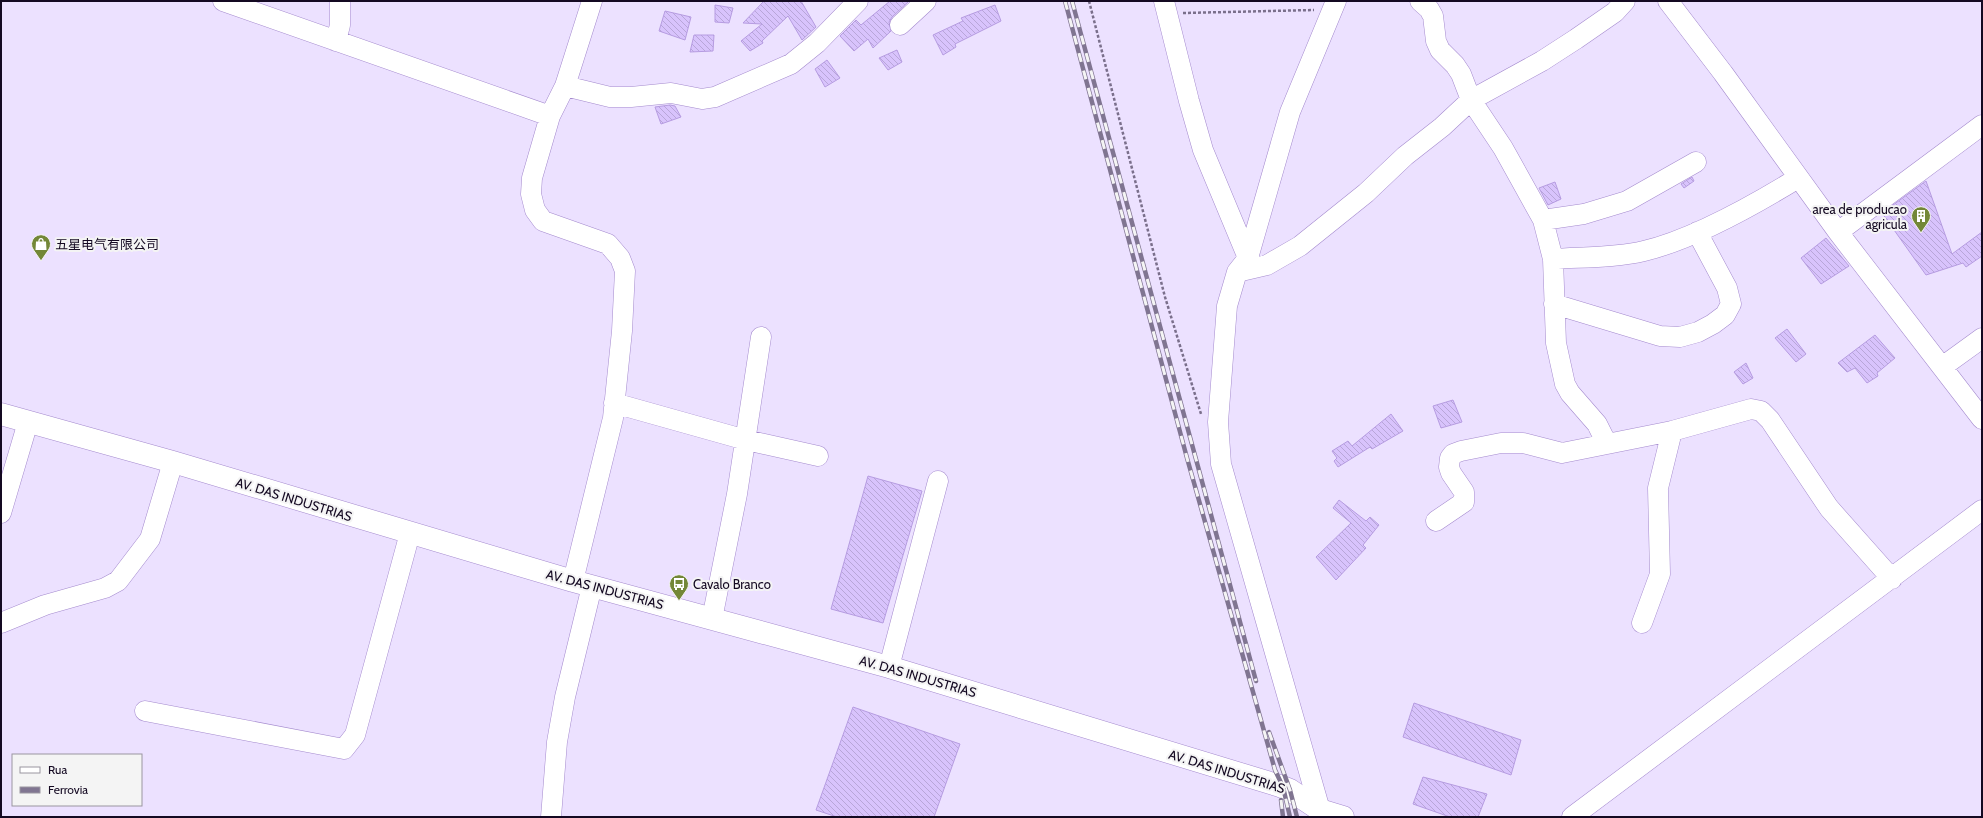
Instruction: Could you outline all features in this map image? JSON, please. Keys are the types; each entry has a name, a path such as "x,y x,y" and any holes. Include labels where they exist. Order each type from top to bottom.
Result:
{"main road":[{"name":"AV. DAS INDUSTRIAS","path":"1,414 173,462 410,534 889,667 1280,786 1290,790 1320,810 1343,817"}],"street":[{"path":"223,1 550,116"},
{"path":"336,41 340,25 340,1"},
{"path":"551,817 556,742 582,583 613,418 622,331 625,271 620,258 608,244 552,226 543,221 535,210 531,194 532,178 550,116 565,86 592,1"},
{"path":"565,86 610,97 631,97 671,93 702,99 715,98 791,64 817,43 858,1"},
{"path":"900,25 926,1"},
{"path":"1420,1 1429,9 1433,16 1436,41 1440,50 1456,66 1471,100 1503,148 1543,220 1553,259 1556,344 1565,384 1570,393 1597,424 1606,444"},
{"path":"1243,265 1268,265 1300,246 1366,193 1405,156 1442,127 1471,100 1542,61 1615,12 1625,1"},
{"path":"1668,1 1838,232 1982,419"},
{"path":"1320,810 1221,464 1218,422 1227,306 1243,265 1290,112 1334,5"},
{"path":"1165,7 1203,150 1243,265"},
{"path":"1838,232 1982,125"},
{"path":"1543,220 1584,214 1627,201 1696,162"},
{"path":"1553,259 1643,251 1664,245 1697,232 1762,200 1798,178"},
{"path":"1554,304 1660,336 1680,337 1698,332 1713,324 1725,315 1731,304 1727,288 1697,232"},
{"path":"712,619 737,494 761,337"},
{"path":"1942,367 1982,338"},
{"path":"614,403 746,440 818,456"},
{"path":"1436,521 1464,502 1464,492 1451,473 1449,467 1450,458 1453,454 1461,451 1501,443 1523,443 1562,453 1672,431 1738,411 1750,409 1761,411 1777,429 1798,465 1828,508 1892,579"},
{"path":"1,513 28,422"},
{"path":"1642,623 1660,574 1658,488 1672,431"},
{"path":"1,623 45,605 106,588 118,581 150,539 173,462"},
{"path":"889,667 938,482"},
{"path":"1572,817 1892,579 1982,510"},
{"path":"145,710 344,749 355,735 410,534"}],"path":[{"path":"1089,1 1165,297 1203,421"},
{"path":"1165,7 1334,5"}],"building":[{"path":"764,1 801,1 816,27 802,40 788,16 762,41 763,43 750,51 741,41 762,24 743,23"},
{"path":"890,1 909,1 892,17 889,22 891,31 873,48 868,39 854,51 840,36 856,20 861,25"},
{"path":"715,5 733,8 729,23 715,22"},
{"path":"995,5 1001,21 955,44 956,47 943,55 933,35 963,21 961,18"},
{"path":"665,11 691,17 685,40 659,31"},
{"path":"694,35 714,35 713,51 690,52"},
{"path":"897,50 902,62 888,70 879,58"},
{"path":"827,60 840,78 825,87 815,69"},
{"path":"670,105 675,106 681,117 661,124 655,107"},
{"path":"1692,177 1694,181 1684,188 1681,184"},
{"name":"area de producao agricula","path":"1926,181 1952,254 1982,232 1982,256 1966,267 1963,263 1926,275 1882,213"},
{"path":"1555,182 1561,199 1548,205 1539,188"},
{"path":"1826,238 1849,266 1821,284 1801,258"},
{"path":"1787,329 1806,354 1796,362 1775,338"},
{"path":"1875,335 1895,358 1877,373 1878,376 1867,383 1855,368 1847,372 1838,363"},
{"path":"1746,363 1753,378 1743,384 1734,372"},
{"path":"1453,400 1462,422 1441,428 1433,406"},
{"path":"1391,414 1403,431 1372,449 1370,447 1338,467 1334,461 1337,458 1332,451 1348,441 1352,446"},
{"path":"868,476 922,491 883,623 831,609"},
{"path":"1339,500 1366,521 1370,517 1379,525 1363,545 1366,548 1336,580 1316,557 1351,523 1333,508"},
{"path":"1414,703 1521,740 1511,775 1403,737"},
{"path":"853,707 960,744 934,817 837,817 816,810"},
{"path":"1423,777 1487,794 1478,817 1450,817 1413,804"}],"railway":[{"path":"1065,1 1187,458 1275,770 1283,787 1290,817"},
{"path":"1072,1 1256,681"},
{"path":"1269,732 1290,790 1297,817"},
{"path":"1281,800 1283,817"}],"place":[{"name":"area de producao agricula","path":"1921,233"},
{"name":"五星电气有限公司","path":"41,261"},
{"name":"Cavalo Branco","path":"679,601"}]}
